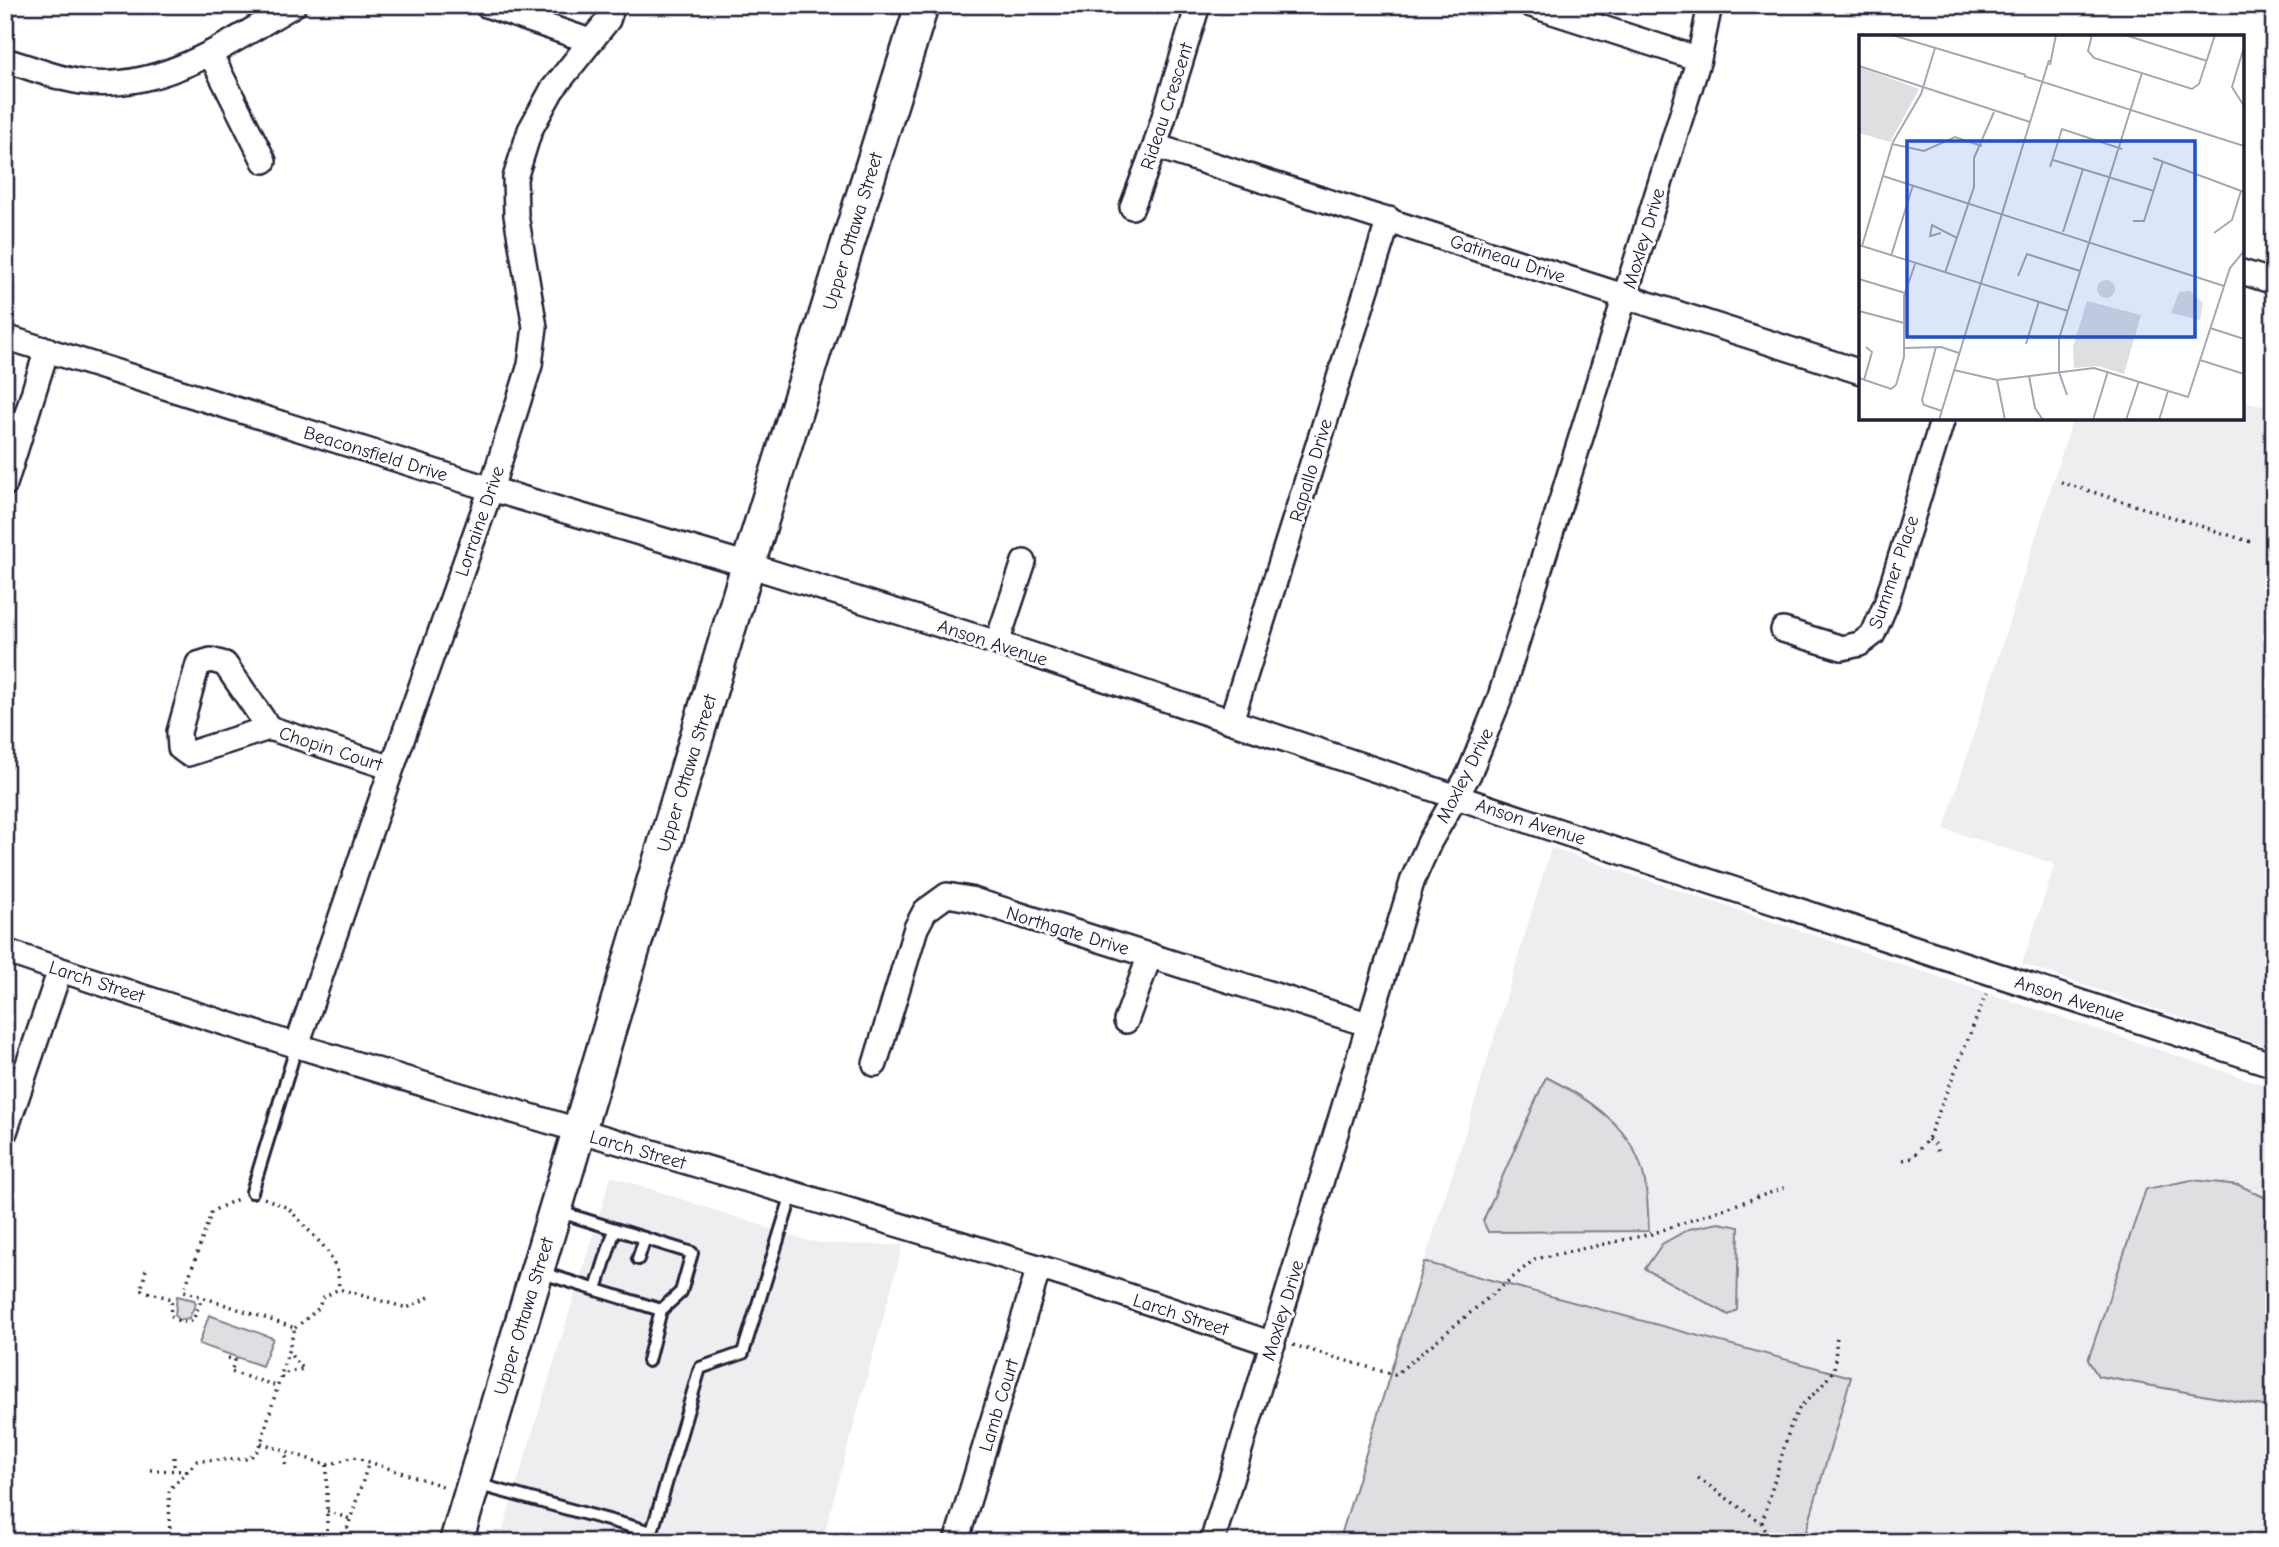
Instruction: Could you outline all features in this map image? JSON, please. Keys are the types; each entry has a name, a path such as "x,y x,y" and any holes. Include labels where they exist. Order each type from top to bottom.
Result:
{"main road":[{"name":"Upper Ottawa Street","path":"456,1542 748,565 922,5"}],"street":[{"path":"5,60 82,82 131,82 148,79 210,53 294,5"},
{"path":"486,5 590,41"},
{"name":"Lorraine Drive","path":"297,1045 491,489 530,365 535,327 516,215 515,178 530,130 552,90 608,20 613,5"},
{"name":"Rideau Crescent","path":"1132,206 1155,146 1198,5"},
{"path":"1531,5 1699,59"},
{"name":"Moxley Drive","path":"1212,1542 1367,1024 1417,868 1435,831 1469,774 1499,700 1699,59 1710,5"},
{"path":"210,53 264,161"},
{"name":"Gatineau Drive","path":"1155,146 1859,371"},
{"name":"Rapallo Drive","path":"1231,721 1389,219"},
{"path":"2244,273 2274,282"},
{"name":"Beaconsfield Drive","path":"5,337 491,489 748,565"},
{"path":"5,484 47,349"},
{"name":"Summer Place","path":"1783,630 1842,648 1860,644 1872,634 1886,604 1942,420"},
{"path":"997,643 1024,562"},
{"name":"Anson Avenue","path":"748,565 997,643 1703,879 2274,1065"},
{"name":"Chopin Court","path":"269,728 225,664 211,660 198,664 179,732 180,748 188,754 269,728 392,768"},
{"name":"Northgate Drive","path":"875,1064 916,928 925,911 947,895 970,899 1367,1024"},
{"name":"Larch Street","path":"5,951 297,1045 1040,1268 1273,1344"},
{"path":"1126,1021 1150,956"},
{"path":"5,1132 60,970"},
{"name":"Lamb Court","path":"956,1542 1040,1268"}],"lane":[{"path":"252,1192 297,1045"},
{"path":"471,1489 650,1537 700,1368 743,1353 792,1194"},
{"path":"555,1210 692,1253 681,1293 662,1310 648,1361"},
{"path":"596,1289 615,1229"},
{"path":"638,1259 645,1238"},
{"path":"537,1271 662,1310"},
{"path":"626,1298 630,1287"}],"path":[{"path":"2061,482 2251,542"},
{"path":"1903,1160 1912,1158 1928,1139 1995,973"},
{"path":"1928,1139 1935,1145 1939,1156"},
{"path":"1273,1344 1290,1344 1395,1375 1535,1259 1651,1234 1784,1188"},
{"path":"295,1328 184,1292 212,1211 252,1192 288,1208 326,1249 338,1272 339,1289"},
{"path":"146,1270 141,1290 172,1299 170,1314 176,1320 193,1320 202,1297"},
{"path":"170,1542 169,1490 197,1461 251,1457 260,1449 295,1328 318,1308 322,1298 339,1289 407,1308 431,1296"},
{"path":"1762,1523 1791,1424 1800,1407 1834,1370 1838,1336"},
{"path":"280,1379 288,1372 304,1369 294,1360 288,1349"},
{"path":"228,1358 235,1360 231,1372 278,1386"},
{"path":"261,1443 327,1465 354,1457 471,1489"},
{"path":"285,1465 287,1452"},
{"path":"174,1457 174,1471"},
{"path":"343,1542 369,1462"},
{"path":"327,1465 327,1542"},
{"path":"150,1470 187,1471"},
{"path":"1698,1478 1762,1523 1772,1542"},
{"path":"327,1511 351,1519"}],"shaded area":[{"path":"2244,401 2274,410 2274,1049 2022,964 2055,864 1944,829 2072,420 2244,420"},
{"path":"1551,848 2274,1088 2274,1542 1803,1542 1850,1377 1424,1262"},
{"path":"1546,1077 1579,1095 1609,1118 1632,1146 1645,1182 1649,1231 1488,1232 1483,1221"},
{"path":"611,1176 808,1241 829,1244 903,1245 822,1542 499,1542"},
{"path":"2192,1180 2239,1185 2274,1202 2274,1408 2098,1376 2088,1360 2146,1189"},
{"path":"1719,1223 1739,1227 1737,1310 1729,1315 1645,1269 1662,1244 1689,1229"},
{"path":"1424,1262 1851,1377 1803,1542 1339,1542"},
{"path":"177,1296 194,1300 196,1303 189,1318 178,1320 175,1315"},
{"path":"209,1315 273,1338 262,1366 199,1344"}]}
